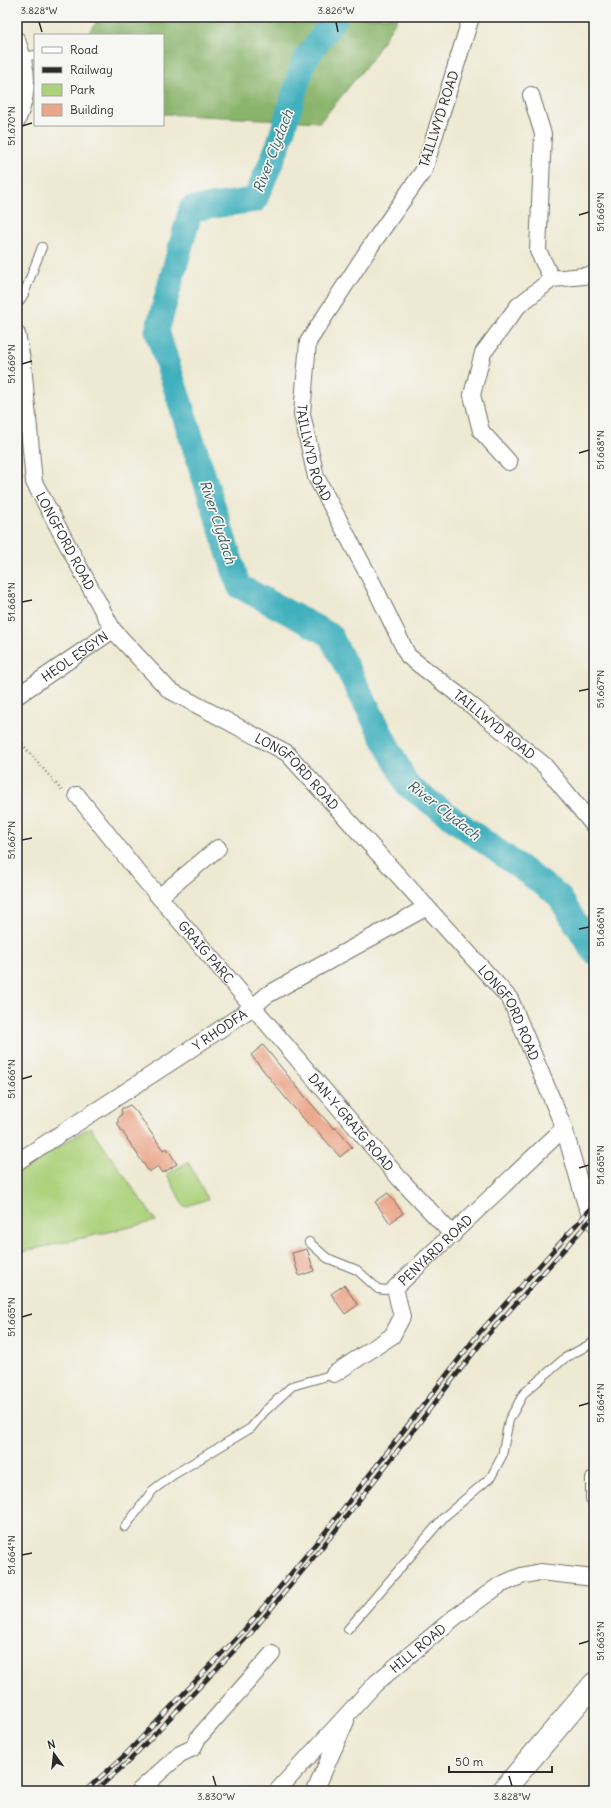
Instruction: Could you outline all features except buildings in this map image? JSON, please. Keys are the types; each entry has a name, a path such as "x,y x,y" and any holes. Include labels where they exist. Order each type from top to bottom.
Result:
{"main road":[{"path":"503,1791 594,1684"}],"street":[{"name":"TAILLWYD ROAD","path":"471,17 424,170 372,244 308,342 302,414 316,478 373,584 408,656 460,696 544,765 594,826"},
{"path":"17,40 29,56 24,103 17,121"},
{"path":"531,95 543,134 538,251 552,279"},
{"path":"509,462 481,432 472,395 483,353 518,306 552,279 594,275"},
{"name":"LONGFORD ROAD","path":"17,334 23,365 34,482 113,630 169,690 287,753 510,999 564,1128 585,1202 594,1223"},
{"name":"HEOL ESGYN","path":"17,696 113,630"},
{"name":"GRAIG PARC","path":"77,795 159,897 253,1007"},
{"path":"159,897 218,848"},
{"name":"Y RHODFA","path":"17,1162 149,1082 253,1007 267,995 427,907"},
{"name":"DAN-Y-GRAIG ROAD","path":"253,1007 399,1178 453,1235"},
{"name":"PENYARD ROAD","path":"334,1374 392,1336 402,1317 395,1288 453,1235 564,1128"},
{"path":"594,1479 594,1500"},
{"name":"HILL ROAD","path":"277,1791 376,1683 443,1627 500,1585 521,1576 540,1572 594,1578"},
{"path":"139,1791 180,1754 193,1748 198,1738 272,1654"},
{"path":"314,1791 352,1709"}],"lane":[{"path":"17,305 24,294 42,247"},
{"path":"309,1242 327,1258 356,1270 378,1289 385,1290 395,1288"},
{"path":"348,1629 444,1516 491,1476 502,1456 509,1420 524,1393 565,1358 594,1342"},
{"path":"125,1527 153,1490 174,1475 251,1428 264,1412 292,1386 334,1374"}],"path":[{"path":"17,738 70,800 77,795"}],"green space":[{"path":"100,17 398,17 372,59 320,122 164,114 164,34 88,34"},
{"path":"90,1127 156,1221 17,1253 17,1173"},
{"path":"188,1162 208,1199 184,1207 167,1174"}],"waterway":[{"name":"River Clydach","path":"336,17 304,61 278,146 255,200 191,209 157,331 239,586 330,635 408,786 558,895 594,952"}],"railway":[{"path":"85,1791 124,1756 246,1628 326,1531 479,1333 594,1205"},
{"path":"95,1791 129,1761 251,1633 332,1535 485,1338 594,1216"}]}
